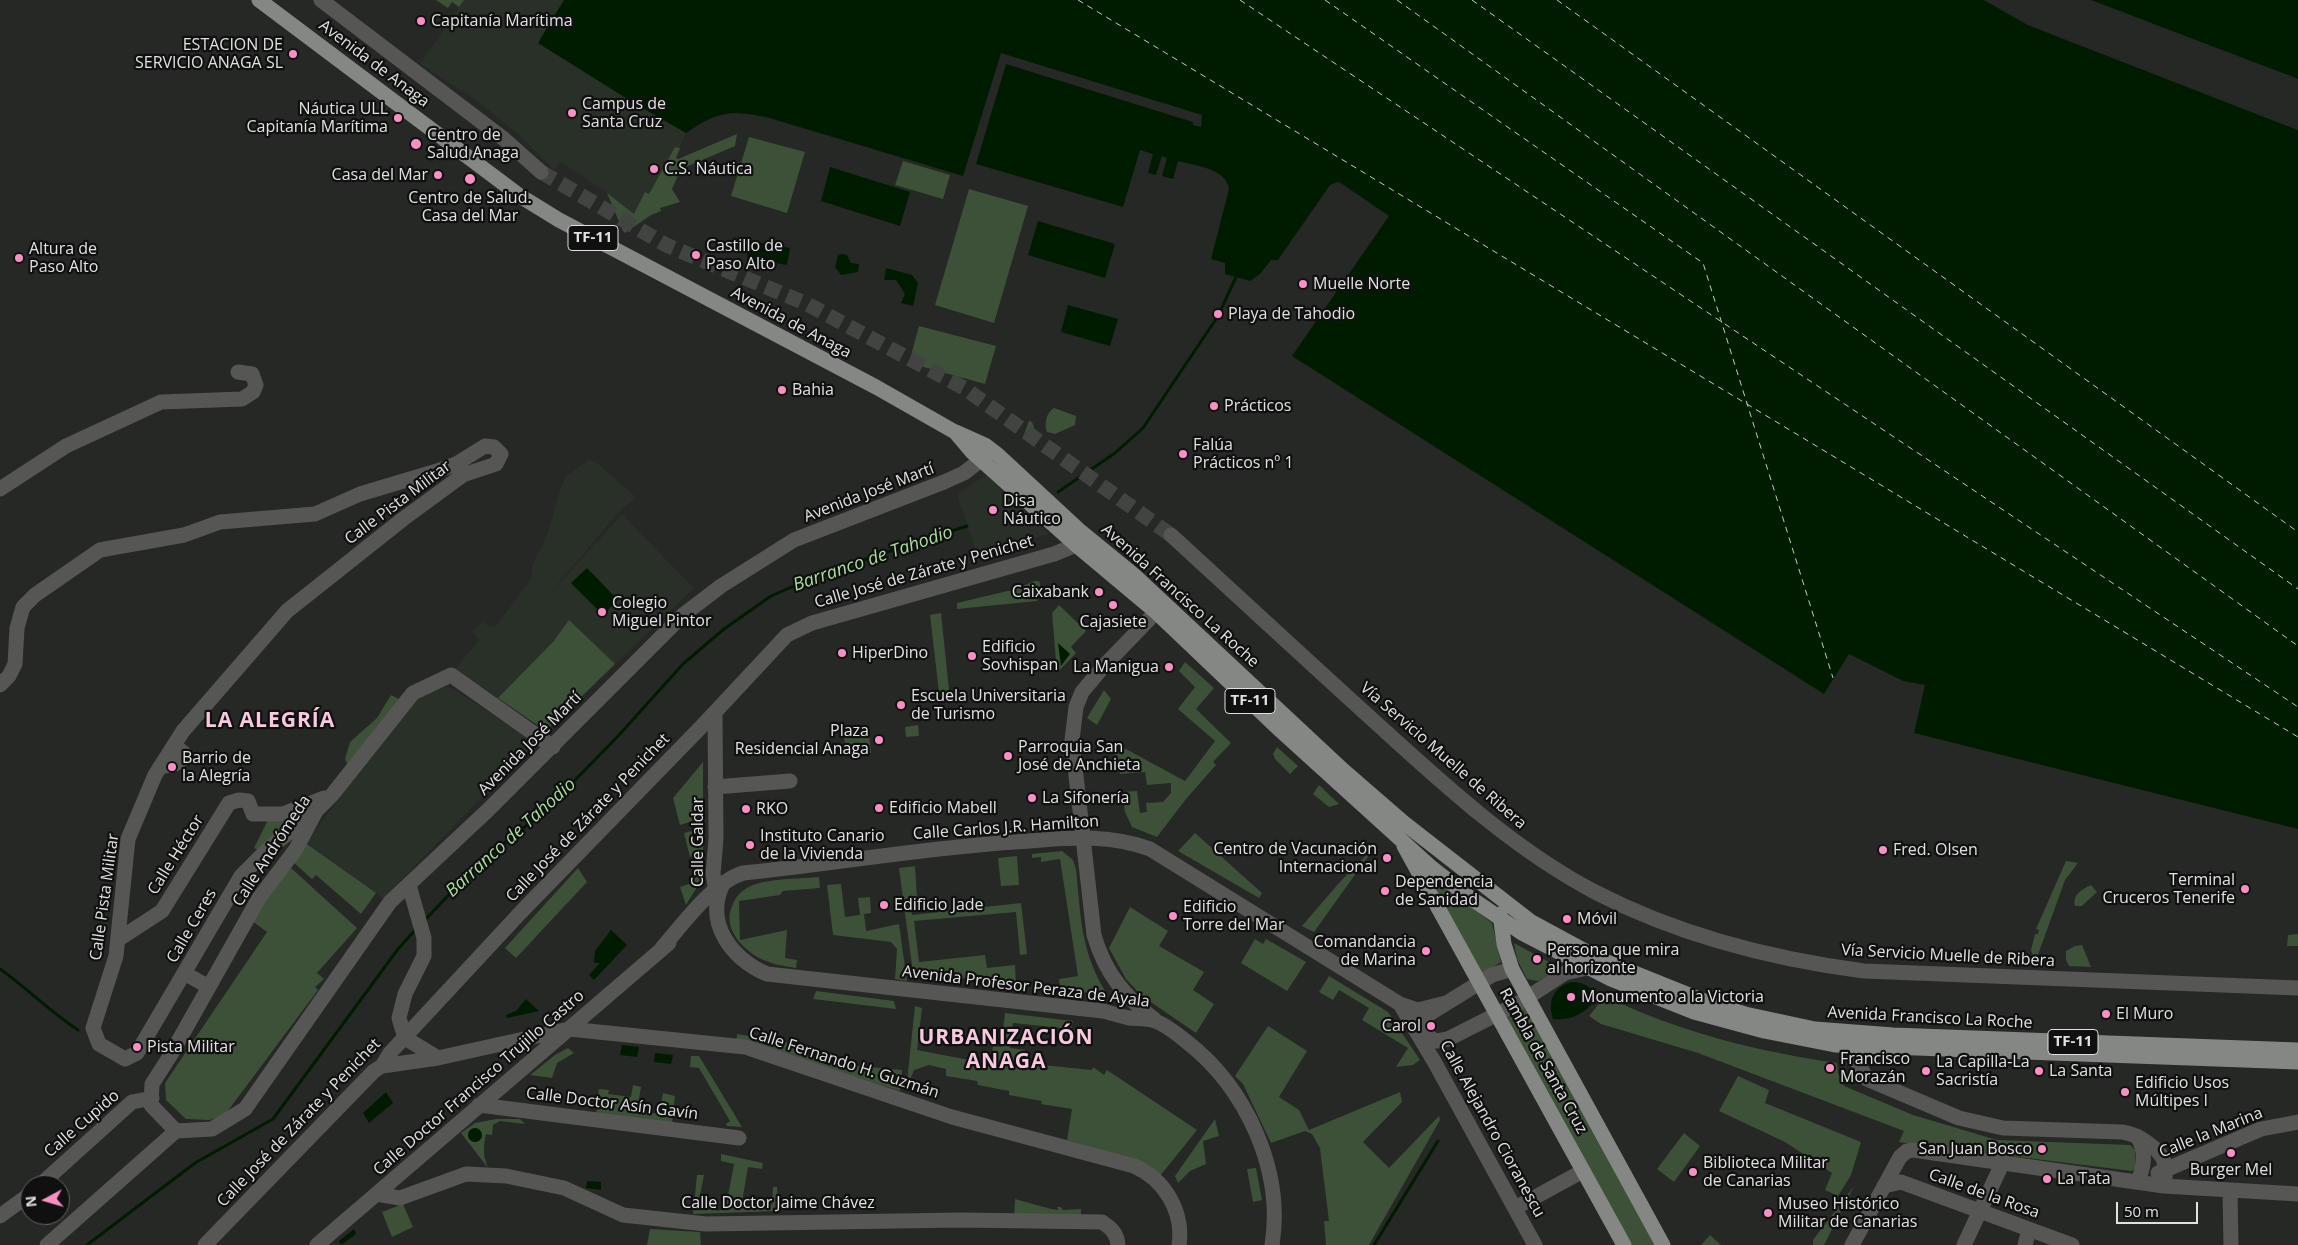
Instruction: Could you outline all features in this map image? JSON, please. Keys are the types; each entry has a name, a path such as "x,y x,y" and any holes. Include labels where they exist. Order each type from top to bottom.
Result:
{"main road":[{"name":"Avenida de Anaga","path":"259,0 520,196 559,220 876,388 955,432 972,452 984,452"},
{"name":"Avenida Francisco La Roche","path":"984,452 1056,518 1079,530 1158,605 1500,909 1557,953 1588,968 1646,994 1721,1020 1792,1038 2298,1050"},
{"name":"Avenida Francisco La Roche","path":"984,452 1076,545 1158,605 1281,732 1439,874 1510,916 1530,922 1602,960 1709,1003 1850,1040 2298,1062"},
{"path":"1281,732 1292,731 1326,762 1344,771"},
{"name":"Rambla de Santa Cruz","path":"1399,837 1420,879 1431,894 1624,1245"},
{"path":"1431,894 1432,878 1439,874"},
{"name":"Rambla de Santa Cruz","path":"1500,909 1506,950 1512,969 1663,1245"}],"street":[{"path":"321,0 504,139 541,172"},
{"path":"0,489 66,446 161,402 242,399 254,392 256,385 252,374 238,372"},
{"name":"Calle Pista Militar","path":"0,686 9,676 15,664 17,628 23,606 34,595 100,550 184,535 220,522 315,514 360,494 456,464 485,446 498,449 501,454 496,464 463,475 403,519 287,611 197,714 174,745 160,767 128,839 116,956 93,1028 99,1044 110,1051"},
{"name":"Avenida José Martí","path":"176,1131 212,1129 245,1110 390,902 553,747 683,615 728,581 794,540 944,482 984,452"},
{"name":"Vía Servicio Muelle de Ribera","path":"1171,535 1405,749 1484,817 1564,874 1593,891 1640,913 1742,948 1797,960 1864,971 2298,988"},
{"name":"Calle José de Zárate y Penichet","path":"205,1245 374,1071 382,1066 390,1053 521,912 715,713 787,635 812,623 1054,554 1076,545"},
{"path":"1103,1011 1118,1005 1118,999 1111,977 1101,958 1094,935 1072,740 1076,707 1082,692 1158,605"},
{"name":"Calle Andrómeda","path":"152,1098 152,1084 259,898 296,849 316,811 332,795 413,693 451,675 553,747"},
{"name":"Calle Galdar","path":"715,713 718,891"},
{"path":"684,744 700,743 715,749"},
{"name":"Calle Galdar","path":"715,787 790,781"},
{"name":"Calle Héctor","path":"119,939 162,911 229,803 239,800 248,801 253,814 283,814 332,795"},
{"name":"Calle Ceres","path":"110,1051 125,1059 137,1054 241,876 268,849 316,811"},
{"name":"Calle Carlos J.R. Hamilton","path":"718,891 734,876 743,874 969,845 1083,837 1113,838 1150,849 1400,1004 1417,1031"},
{"path":"716,839 721,860 726,866 743,874"},
{"path":"409,885 424,938 424,956 405,994 399,1018 405,1038 438,1058"},
{"name":"Avenida Profesor Peraza de Ayala","path":"718,891 718,924 729,945 742,960 753,968 767,974 1103,1011 1129,1018 1155,1020 1175,1032 1200,1052 1224,1078 1253,1125 1271,1183 1272,1245"},
{"name":"Calle Doctor Francisco Trujillo Castro","path":"662,948 718,891"},
{"name":"Calle Doctor Francisco Trujillo Castro","path":"317,1245 662,948 703,916 713,918 718,924"},
{"path":"1512,969 1499,972 1424,1017 1422,1025 1425,1033 1431,1040 1448,1039 1527,998 1565,973 1588,968"},
{"path":"184,973 209,986"},
{"path":"1111,977 1141,1010 1155,1020"},
{"path":"1400,1004 1418,1010 1446,1003"},
{"name":"Calle Fernando H. Guzmán","path":"382,1066 438,1058 569,1029 745,1047 952,1117 1134,1166 1147,1172 1167,1192 1176,1210 1180,1228 1179,1245"},
{"name":"Calle Alejandro Cioranescu","path":"1417,1031 1436,1062 1535,1245"},
{"path":"1436,1062 1440,1048 1448,1039"},
{"path":"1850,1040 1860,1070 1867,1079 1969,1121 2003,1128 2122,1132 2136,1135 2147,1141 2165,1164 2164,1186"},
{"path":"47,1245 176,1131 151,1104 152,1098"},
{"name":"Calle Cupido","path":"51,1175 132,1102 152,1098"},
{"name":"Calle Doctor Asín Gavín","path":"480,1105 739,1138"},
{"name":"Calle la Marina","path":"2138,1181 2261,1129 2298,1122"},
{"path":"2136,1135 2144,1151 2142,1172 2138,1181"},
{"path":"1852,1245 1900,1157 1906,1151 1914,1150 2164,1186 2298,1194"},
{"path":"1964,1245 2003,1162"},
{"path":"1515,1208 1583,1171"},
{"name":"Calle Doctor Jaime Chávez","path":"376,1194 400,1198 466,1174 506,1176 564,1188 623,1215 706,1224 961,1220 1102,1222 1112,1228 1118,1245"},
{"name":"Calle de la Rosa","path":"1884,1186 1901,1182 1980,1213 2072,1245"},
{"path":"2230,1191 2231,1245"},
{"path":"0,1216 20,1201"},
{"path":"2025,1245 2029,1230"}],"shaded area":[{"path":"436,0 464,0 459,7 452,2 448,8"},
{"name":"Campus de Santa Cruz","path":"464,0 564,0 538,43 686,133 651,215 632,214 610,195 561,162 554,170 518,134 477,101 420,64"},
{"path":"564,0 1984,0 2028,25 2298,130 2298,829 1914,733 1925,685 1903,681 1849,654 1824,694 1292,356 1389,216 1342,184 1338,182 1330,185 1278,260 1271,260 1260,274 1250,281 1225,274 1225,263 1211,259 1229,189 1227,182 1222,176 1209,169 1178,161 1173,179 1162,176 1167,158 1162,156 1156,175 1148,173 1153,154 1140,150 1123,207 976,164 1006,64 1193,122 1193,125 1201,127 1202,115 1001,53 963,176 766,117 742,113 716,116 686,133 538,43"},
{"path":"2091,0 2298,0 2298,79"},
{"path":"737,134 735,146 681,169 672,189 680,202 660,208 661,211 651,215 625,233 623,231 607,193 634,214 645,192 649,194 675,147 680,148 676,158 678,159"},
{"path":"749,137 805,152 787,213 731,196"},
{"path":"903,161 950,175 943,199 895,185"},
{"path":"830,167 910,192 900,226 821,201"},
{"path":"969,189 1028,206 994,323 935,305"},
{"path":"1038,221 1115,244 1105,278 1028,255"},
{"path":"750,241 790,248 787,265 747,258"},
{"path":"838,255 847,255 851,263 859,264 858,272 841,275 835,267"},
{"path":"886,268 912,275 918,283 913,306 901,303 905,294 896,280 884,280"},
{"path":"1068,305 1118,319 1110,346 1061,332"},
{"path":"919,326 996,346 985,384 909,363"},
{"path":"1054,408 1076,416 1075,425 1055,434 1047,432 1046,419 1049,412"},
{"path":"1029,421 1032,422 1035,430 1030,440 1023,437"},
{"name":"Colegio Miguel Pintor","path":"588,460 596,462 636,497 620,511 544,600 622,514 694,588 546,731 455,669 479,640 472,632 483,621 490,628 497,625 531,579 532,566 547,536 561,486 566,476"},
{"name":"Disa Náutico","path":"989,473 1048,534 978,557 957,494"},
{"path":"587,568 618,600 603,615 571,583"},
{"path":"1039,581 1040,586 1037,601 957,609 957,603 1012,590"},
{"path":"1059,605 1086,631 1071,647 1076,653 1057,673 1052,613"},
{"path":"941,613 950,700 940,701 930,615"},
{"path":"569,620 615,664 546,731 498,698 553,642"},
{"path":"1058,643 1070,654 1061,666"},
{"path":"1185,662 1214,688 1196,709 1231,743 1213,762 1216,765 1186,799 1157,837 1132,827 1125,812 1122,792 1137,791 1140,813 1147,812 1146,803 1163,802 1171,793 1171,783 1147,785 1145,772 1120,774 1118,755 1114,755 1114,752 1107,753 1113,742 1185,781 1215,741 1178,709 1195,687 1179,671"},
{"path":"448,686 536,742 383,899 306,842 417,698"},
{"path":"1104,690 1111,699 1097,725 1087,718"},
{"path":"391,695 401,700 348,766 345,759 350,742 377,718"},
{"path":"918,725 919,736 906,737 905,727"},
{"path":"869,734 871,753 847,756 844,737"},
{"path":"1277,747 1298,766 1290,774 1275,759 1273,754"},
{"path":"703,762 703,818 680,825 673,798"},
{"path":"1319,785 1339,804 1329,807 1313,794"},
{"path":"310,807 258,850 254,848 269,818"},
{"path":"703,828 703,853 690,857 684,833"},
{"path":"1195,833 1262,893 1259,898 1178,851"},
{"path":"307,844 376,893 361,914 316,875 312,879 292,861"},
{"path":"1377,844 1314,932 1302,926 1339,883"},
{"path":"1062,851 1073,860 1076,869 1086,946 1097,976 1105,991 1104,995 1060,989 1059,979 1078,976 1060,859 1041,862 1041,857 1032,858 1032,854"},
{"path":"1017,856 1019,885 1001,886 998,858"},
{"path":"2066,861 2078,863 2065,880 2035,963 2031,950 2035,934 2038,934 2039,930 2036,929"},
{"path":"702,863 702,879 686,905 680,887 692,883 691,879 697,877 693,866"},
{"path":"915,866 917,897 911,898 912,915 1021,903 1027,954 1020,955 1016,912 914,921 919,962 985,955 987,968 1015,965 1016,984 913,973 899,868"},
{"path":"291,868 357,928 317,973 324,979 315,987 318,990 224,1116 209,1120 186,1119 166,1100 165,1083 267,932 252,921 263,899"},
{"path":"578,868 587,882 516,958 505,948"},
{"path":"819,877 820,888 783,891 780,895 739,901 740,940 787,930 785,958 797,960 796,968 773,964 759,958 738,941 730,925 729,917 735,900 744,890 762,882"},
{"path":"1439,882 1492,923 1501,962 1482,974 1446,911 1437,890"},
{"path":"841,884 845,917 860,915 858,898 870,897 871,913 864,914 866,931 899,924 907,981 895,979 897,949 891,942 833,935 827,885"},
{"path":"2091,885 2097,892 2082,906 2075,906 2076,896"},
{"path":"1130,907 1168,931 1159,946 1204,972 1193,990 1214,1004 1196,1033 1142,996 1126,979 1109,948"},
{"path":"611,930 627,945 594,980 589,975 600,963 594,963 595,951"},
{"path":"2298,934 2298,946 2287,946 2288,935"},
{"path":"1255,939 1263,944 1266,939 1306,962 1287,991 1241,963"},
{"path":"1514,943 1560,968 1538,981 1527,979 1517,959"},
{"path":"2082,945 2091,967 2069,966 2066,960 2066,951 2075,946"},
{"path":"1329,976 1388,1012 1420,1060 1413,1065 1396,1067 1408,1048 1362,1020 1369,1008 1339,990 1333,1000 1319,992"},
{"path":"1571,982 1587,986 1593,991 1597,999 1578,1015 1566,1019 1553,1019 1551,1006 1553,996 1560,987"},
{"path":"816,991 894,1001 896,1009 813,999"},
{"path":"1605,996 1633,1009 1689,1030 1777,1053 1837,1063 1838,1073 1844,1086 1913,1115 1997,1140 2130,1145 2135,1150 2136,1167 2132,1171 1899,1142 1904,1131 1698,1053 1601,1024 1589,1016"},
{"path":"526,999 539,1011 507,1018 506,1015 516,1011"},
{"path":"915,1006 922,1008 917,1050 990,1064 993,1046 1001,1047 1005,1013 1073,1021 1071,1029 1013,1023 1010,1048 1025,1050 1023,1063 1092,1070 1093,1067 1104,1075 1107,1070 1197,1130 1160,1176 1119,1155 1067,1140 1072,1109 1041,1104 1042,1101 1009,1095 1009,1091 978,1085 977,1081 946,1076 946,1069 929,1065 914,1070 906,1091"},
{"path":"1525,1008 1657,1245 1630,1245 1507,1018"},
{"path":"1268,1026 1307,1051 1279,1097 1299,1110 1309,1130 1400,1092 1402,1102 1363,1142 1389,1168 1439,1116 1440,1120 1369,1245 1326,1245 1324,1221 1329,1221 1320,1148 1312,1134 1305,1131 1271,1143 1243,1084 1235,1076"},
{"path":"737,1034 808,1046 808,1056 837,1064 902,1070 900,1091 791,1056 736,1044"},
{"path":"622,1045 639,1047 637,1057 620,1055"},
{"path":"568,1048 574,1053 557,1063 552,1078 530,1075 555,1055"},
{"path":"655,1053 673,1055 671,1064 654,1062"},
{"path":"691,1056 699,1056 742,1127 727,1126 726,1124 730,1121 699,1068 690,1067"},
{"path":"1738,1076 1769,1090 1765,1103 1861,1142 1851,1175 1838,1196 1825,1190 1832,1173 1785,1142 1719,1111"},
{"path":"633,1085 641,1087 637,1110 659,1114 663,1093 675,1096 672,1124 596,1114 599,1089 609,1090 608,1094 631,1097"},
{"path":"386,1092 393,1103 369,1123 363,1113"},
{"path":"496,1119 520,1119 525,1124 500,1121 493,1125 492,1135 486,1134 484,1143 484,1155 488,1168 461,1133 475,1123"},
{"path":"1215,1119 1219,1136 1203,1141 1206,1164 1190,1171 1178,1183 1175,1176"},
{"path":"475,1128 480,1130 482,1135 480,1140 475,1142 470,1140 468,1135 470,1130"},
{"path":"1684,1133 1700,1146 1674,1182 1657,1169"},
{"path":"721,1154 763,1163 762,1169 748,1167 741,1208 772,1204 773,1187 777,1187 778,1211 693,1214 697,1175 704,1175 700,1195 705,1196 704,1204 717,1207 716,1211 722,1210 723,1205 726,1206 734,1164 721,1161"},
{"path":"1256,1168 1262,1200 1253,1202 1247,1169"},
{"path":"587,1181 601,1182 601,1190 586,1188"},
{"path":"1854,1186 1824,1245 1813,1245 1813,1240"},
{"path":"1015,1199 1051,1209 1058,1210 1057,1207 1061,1207 1063,1210 1081,1209 1081,1215 1014,1217"},
{"path":"403,1204 413,1227 392,1237 382,1212"},
{"path":"354,1229 356,1234 341,1245 339,1241"},
{"path":"650,1229 700,1232 701,1245 647,1245"},
{"path":"1710,1235 1721,1245 1701,1245"}],"pier":[{"path":"1984,0 1989,0 2029,23 2298,128 2298,130 2028,25"},
{"path":"2089,0 2298,79 2298,81 2090,2"}],"waterway":[{"name":"Barranco de Tahodio","path":"1058,492 1115,453 1143,428 1218,316 1236,277"},
{"name":"Barranco de Tahodio","path":"425,920 476,866 546,810 619,735 683,664 724,629 771,596 826,572 967,526"},
{"name":"Barranco de Tahodio","path":"87,1245 195,1163 273,1119 398,949 417,928"},
{"path":"0,969 78,1030"},
{"path":"1374,1245 1438,1141"}],"ferry route":[{"path":"1078,0 2298,737"},
{"path":"1240,0 2298,707"},
{"path":"1325,0 1703,263 1833,678"},
{"path":"1397,0 2298,646"},
{"path":"1472,0 2298,589"},
{"path":"1557,0 2298,532"}],"tunnel":[{"path":"541,172 666,245 807,304 964,388 1171,535"}],"place":[{"name":"Capitanía Marítima","path":"421,21"},
{"name":"ESTACION DE SERVICIO ANAGA SL","path":"293,54"},
{"name":"Campus de Santa Cruz","path":"572,113"},
{"name":"Náutica ULL Capitanía Marítima","path":"398,118"},
{"name":"Centro de Salud Anaga","path":"416,144"},
{"name":"C.S. Náutica","path":"654,169"},
{"name":"Casa del Mar","path":"438,175"},
{"name":"Centro de Salud. Casa del Mar","path":"470,179"},
{"name":"Castillo de Paso Alto","path":"696,255"},
{"name":"Altura de Paso Alto","path":"19,258"},
{"name":"Muelle Norte","path":"1303,284"},
{"name":"Playa de Tahodio","path":"1218,314"},
{"name":"Bahia","path":"782,390"},
{"name":"Prácticos","path":"1214,406"},
{"name":"Falúa Prácticos nº 1","path":"1183,454"},
{"name":"Disa Náutico","path":"993,510"},
{"name":"Caixabank","path":"1099,592"},
{"name":"Cajasiete","path":"1113,605"},
{"name":"Colegio Miguel Pintor","path":"602,612"},
{"name":"HiperDino","path":"842,653"},
{"name":"Edificio Sovhispan","path":"972,656"},
{"name":"La Manigua","path":"1169,667"},
{"name":"Escuela Universitaria de Turismo","path":"901,705"},
{"name":"Plaza Residencial Anaga","path":"879,740"},
{"name":"Parroquia San José de Anchieta","path":"1008,756"},
{"name":"Barrio de la Alegría","path":"172,767"},
{"name":"La Sifonería","path":"1032,798"},
{"name":"Edificio Mabell","path":"879,808"},
{"name":"RKO","path":"746,809"},
{"name":"Instituto Canario de la Vivienda","path":"750,845"},
{"name":"Fred. Olsen","path":"1883,850"},
{"name":"Centro de Vacunación Internacional","path":"1387,858"},
{"name":"Terminal Cruceros Tenerife","path":"2245,889"},
{"name":"Dependencia de Sanidad","path":"1385,891"},
{"name":"Edificio Jade","path":"884,905"},
{"name":"Edificio Torre del Mar","path":"1173,916"},
{"name":"Móvil","path":"1567,919"},
{"name":"Comandancia de Marina","path":"1426,951"},
{"name":"Persona que mira al horizonte","path":"1537,959"},
{"name":"Monumento a la Victoria","path":"1571,997"},
{"name":"El Muro","path":"2106,1014"},
{"name":"Carol","path":"1431,1026"},
{"name":"Pista Militar","path":"137,1047"},
{"name":"Francisco Morazán","path":"1830,1068"},
{"name":"La Capilla-La Sacristía","path":"1926,1071"},
{"name":"La Santa","path":"2039,1071"},
{"name":"Edificio Usos Múltipes I","path":"2125,1092"},
{"name":"San Juan Bosco","path":"2042,1149"},
{"name":"Burger Mel","path":"2231,1153"},
{"name":"Biblioteca Militar de Canarias","path":"1693,1172"},
{"name":"La Tata","path":"2047,1179"},
{"name":"Museo Histórico Militar de Canarias","path":"1768,1213"}],"district":[{"name":"LA ALEGRÍA","path":"270,721"},
{"name":"URBANIZACIÓN ANAGA","path":"1006,1050"}]}
